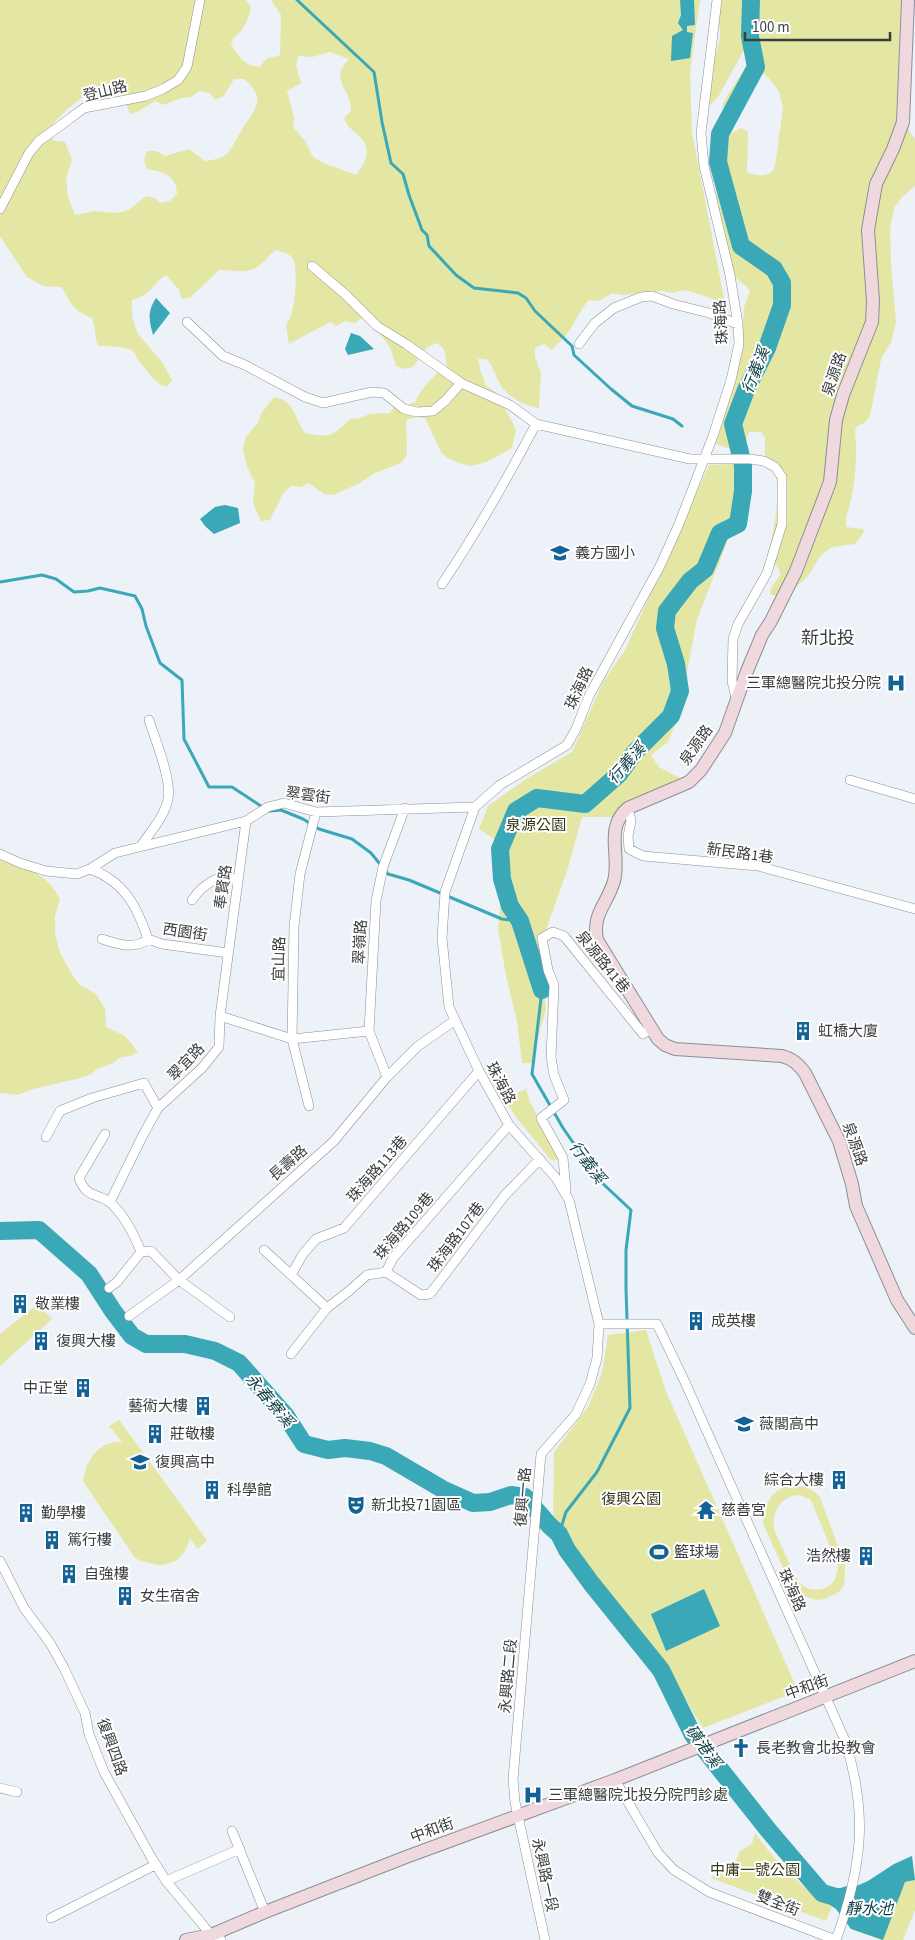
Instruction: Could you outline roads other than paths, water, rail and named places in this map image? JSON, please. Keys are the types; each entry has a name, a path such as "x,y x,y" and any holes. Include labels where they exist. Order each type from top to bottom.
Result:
{"street":[{"name":"登山路","path":"0,209 29,153 39,141 84,108 146,96 178,80 187,67 200,0"},
{"name":"珠海路","path":"717,0 702,118 702,141 704,166 730,275 738,324 739,344 731,380 713,436 679,524 660,566 589,696 576,729 567,745 500,786 475,806 445,892 442,938 449,1007 454,1020 479,1071 509,1125 540,1159 566,1193 578,1233 599,1324 657,1324 684,1380 844,1738 857,1786 860,1807 860,1839 855,1877 836,1940"},
{"name":"泉源路","path":"908,0 902,122 893,149 876,184 868,230 873,301 872,322 840,403 836,420 830,482 796,571 771,621 762,634 725,733 701,770 690,782 628,808 620,814 613,834 616,873 610,891 597,917 595,930 597,940 651,1029 665,1045 675,1050 782,1056 790,1058 799,1064 839,1141 852,1184 856,1206 897,1300 915,1328"},
{"path":"312,266 346,295 377,326 462,383 510,405 536,424 682,457 750,459 764,461 775,467 782,477 782,524 767,574 738,624 733,639 732,681 737,701"},
{"path":"579,344 595,323 614,308 641,297 652,296 674,304 709,312 738,324"},
{"path":"187,322 223,356 245,364 305,397 323,403 372,392 384,394 404,409 417,412 433,411 462,383"},
{"path":"442,584 499,494 536,424"},
{"path":"141,846 161,817 168,798 169,786 149,720"},
{"path":"850,780 915,799"},
{"name":"翠雲街","path":"90,869 115,853 246,821 268,807 284,803 316,812 475,806"},
{"name":"翠嶺路","path":"388,1077 368,1031 376,900 383,867 405,808"},
{"name":"新民路1巷","path":"628,808 631,820 628,836 629,849 643,856 758,866 915,909"},
{"name":"宜山路","path":"309,1106 292,1039 294,927 300,874 311,838 316,812"},
{"name":"奉賢路","path":"220,1016 246,821"},
{"path":"0,854 20,863 46,871 77,874 90,869"},
{"name":"西園街","path":"90,869 104,874 117,884 137,910 148,939 162,944 228,953"},
{"path":"192,900 200,889 222,877 232,877 237,881"},
{"name":"泉源路41巷","path":"566,1193 563,1158 541,1118 564,1100 554,1075 551,1057 554,985 548,970 542,938 552,932 564,936 643,1034 651,1029"},
{"path":"102,939 117,944 133,945 142,944 148,939"},
{"path":"220,1016 292,1039 368,1031"},
{"name":"翠宜路","path":"110,1202 158,1108 202,1068 219,1047 220,1016"},
{"name":"長壽路","path":"129,1316 179,1280 334,1141 388,1077 418,1046 454,1020"},
{"name":"珠海路113巷","path":"291,1275 303,1254 316,1239 344,1228 479,1071"},
{"path":"46,1137 60,1111 92,1098 144,1083 158,1108"},
{"name":"珠海路109巷","path":"291,1354 327,1308 349,1292 367,1275 386,1272 393,1258 509,1125"},
{"path":"105,1134 79,1178 83,1188 97,1197 110,1202 130,1227 141,1252"},
{"name":"珠海路107巷","path":"386,1272 421,1296 430,1294 505,1195 540,1159"},
{"path":"264,1250 327,1308"},
{"path":"109,1288 117,1282 141,1252 151,1251 179,1280 230,1316"},
{"name":"復興一路","path":"533,1540 542,1454 576,1414 590,1384 596,1358 599,1324"},
{"name":"永興路二段","path":"518,1815 513,1779 533,1540"},
{"name":"復興四路","path":"0,1561 24,1608 50,1644 64,1668 85,1713 89,1734 104,1772 155,1864 166,1881 216,1937"},
{"name":"中和街","path":"186,1940 216,1937 265,1912 615,1780 915,1661"},
{"name":"雙全街","path":"615,1780 658,1853 674,1870 709,1892 836,1940"},
{"path":"0,1788 17,1792"},
{"name":"永興路一段","path":"518,1815 545,1940"},
{"path":"232,1831 265,1912"},
{"path":"166,1881 240,1849"},
{"path":"51,1918 155,1864"}],"water":[{"path":"680,0 694,0 695,25 687,26 687,32 693,33 690,58 671,61 672,36 683,30 678,23 681,15"},
{"path":"156,298 170,313 153,335 150,316 151,308"},
{"path":"351,333 360,336 374,349 348,355 345,349"},
{"path":"225,505 238,508 240,523 214,534 200,519 215,507"},
{"path":"704,1589 720,1626 666,1651 651,1614"},
{"name":"靜水池","path":"912,1856 915,1880 905,1882 883,1940 851,1929 836,1909 827,1903 832,1891 840,1893 868,1881 894,1864"}],"waterway":[{"path":"297,0 374,72 391,163 403,174 422,230 427,235 429,246 456,275 474,288 518,293 526,298 535,311 572,346 574,355 611,389 632,406 673,419 682,426"},
{"name":"行義溪","path":"542,990 520,921 510,906 502,879 500,849 516,811 537,798 585,804 619,774 635,752 671,716 680,691 676,664 665,628 667,611 690,581 705,569 720,533 738,524 743,491 743,465 733,424 746,390 767,348 782,305 782,283 774,269 741,246 718,162 720,134 756,67 750,36 751,0"},
{"name":"行義溪","path":"737,463 743,465"},
{"path":"0,582 42,575 56,579 74,592 100,588 135,596 142,609 146,626 160,663 182,680 184,739 209,787 232,787 264,808"},
{"path":"270,811 281,810 303,819 319,829 352,839 371,853 388,874 409,880 502,919 520,921"},
{"name":"行義溪","path":"542,990 532,1074 563,1128 599,1180 631,1210 626,1250 630,1408 597,1472 566,1512 559,1534"},
{"name":"永春寮溪","path":"0,1231 39,1230 89,1274 132,1336 146,1344 185,1344 215,1351 239,1363 286,1416 304,1444 328,1450 345,1448 370,1451 386,1456 444,1490 473,1503 490,1502 511,1495 525,1497 559,1534 567,1550 591,1583 661,1670 693,1735 769,1831 822,1893 839,1898 851,1894"}],"place":[{"name":"義方國小","path":"560,553"},
{"name":"三軍總醫院北投分院","path":"896,683"},
{"name":"虹橋大廈","path":"803,1031"},
{"name":"敬業樓","path":"20,1304"},
{"name":"成英樓","path":"696,1321"},
{"name":"復興大樓","path":"41,1341"},
{"name":"中正堂","path":"83,1388"},
{"name":"藝術大樓","path":"203,1406"},
{"name":"薇閣高中","path":"744,1424"},
{"name":"莊敬樓","path":"155,1434"},
{"name":"復興高中","path":"140,1462"},
{"name":"綜合大樓","path":"839,1480"},
{"name":"科學館","path":"212,1490"},
{"name":"新北投71園區","path":"356,1505"},
{"name":"慈善宮","path":"706,1510"},
{"name":"勤學樓","path":"26,1513"},
{"name":"篤行樓","path":"52,1540"},
{"name":"籃球場","path":"659,1552"},
{"name":"浩然樓","path":"866,1556"},
{"name":"自強樓","path":"69,1574"},
{"name":"女生宿舍","path":"125,1596"},
{"name":"長老教會北投教會","path":"741,1748"},
{"name":"三軍總醫院北投分院門診處","path":"533,1795"}],"district":[{"name":"新北投","path":"828,638"}],"park label":[{"name":"泉源公園","path":"536,825"},
{"name":"復興公園","path":"631,1499"},
{"name":"中庸一號公園","path":"755,1870"}],"water label":[{"name":"磺港溪","path":"704,1746"}]}
